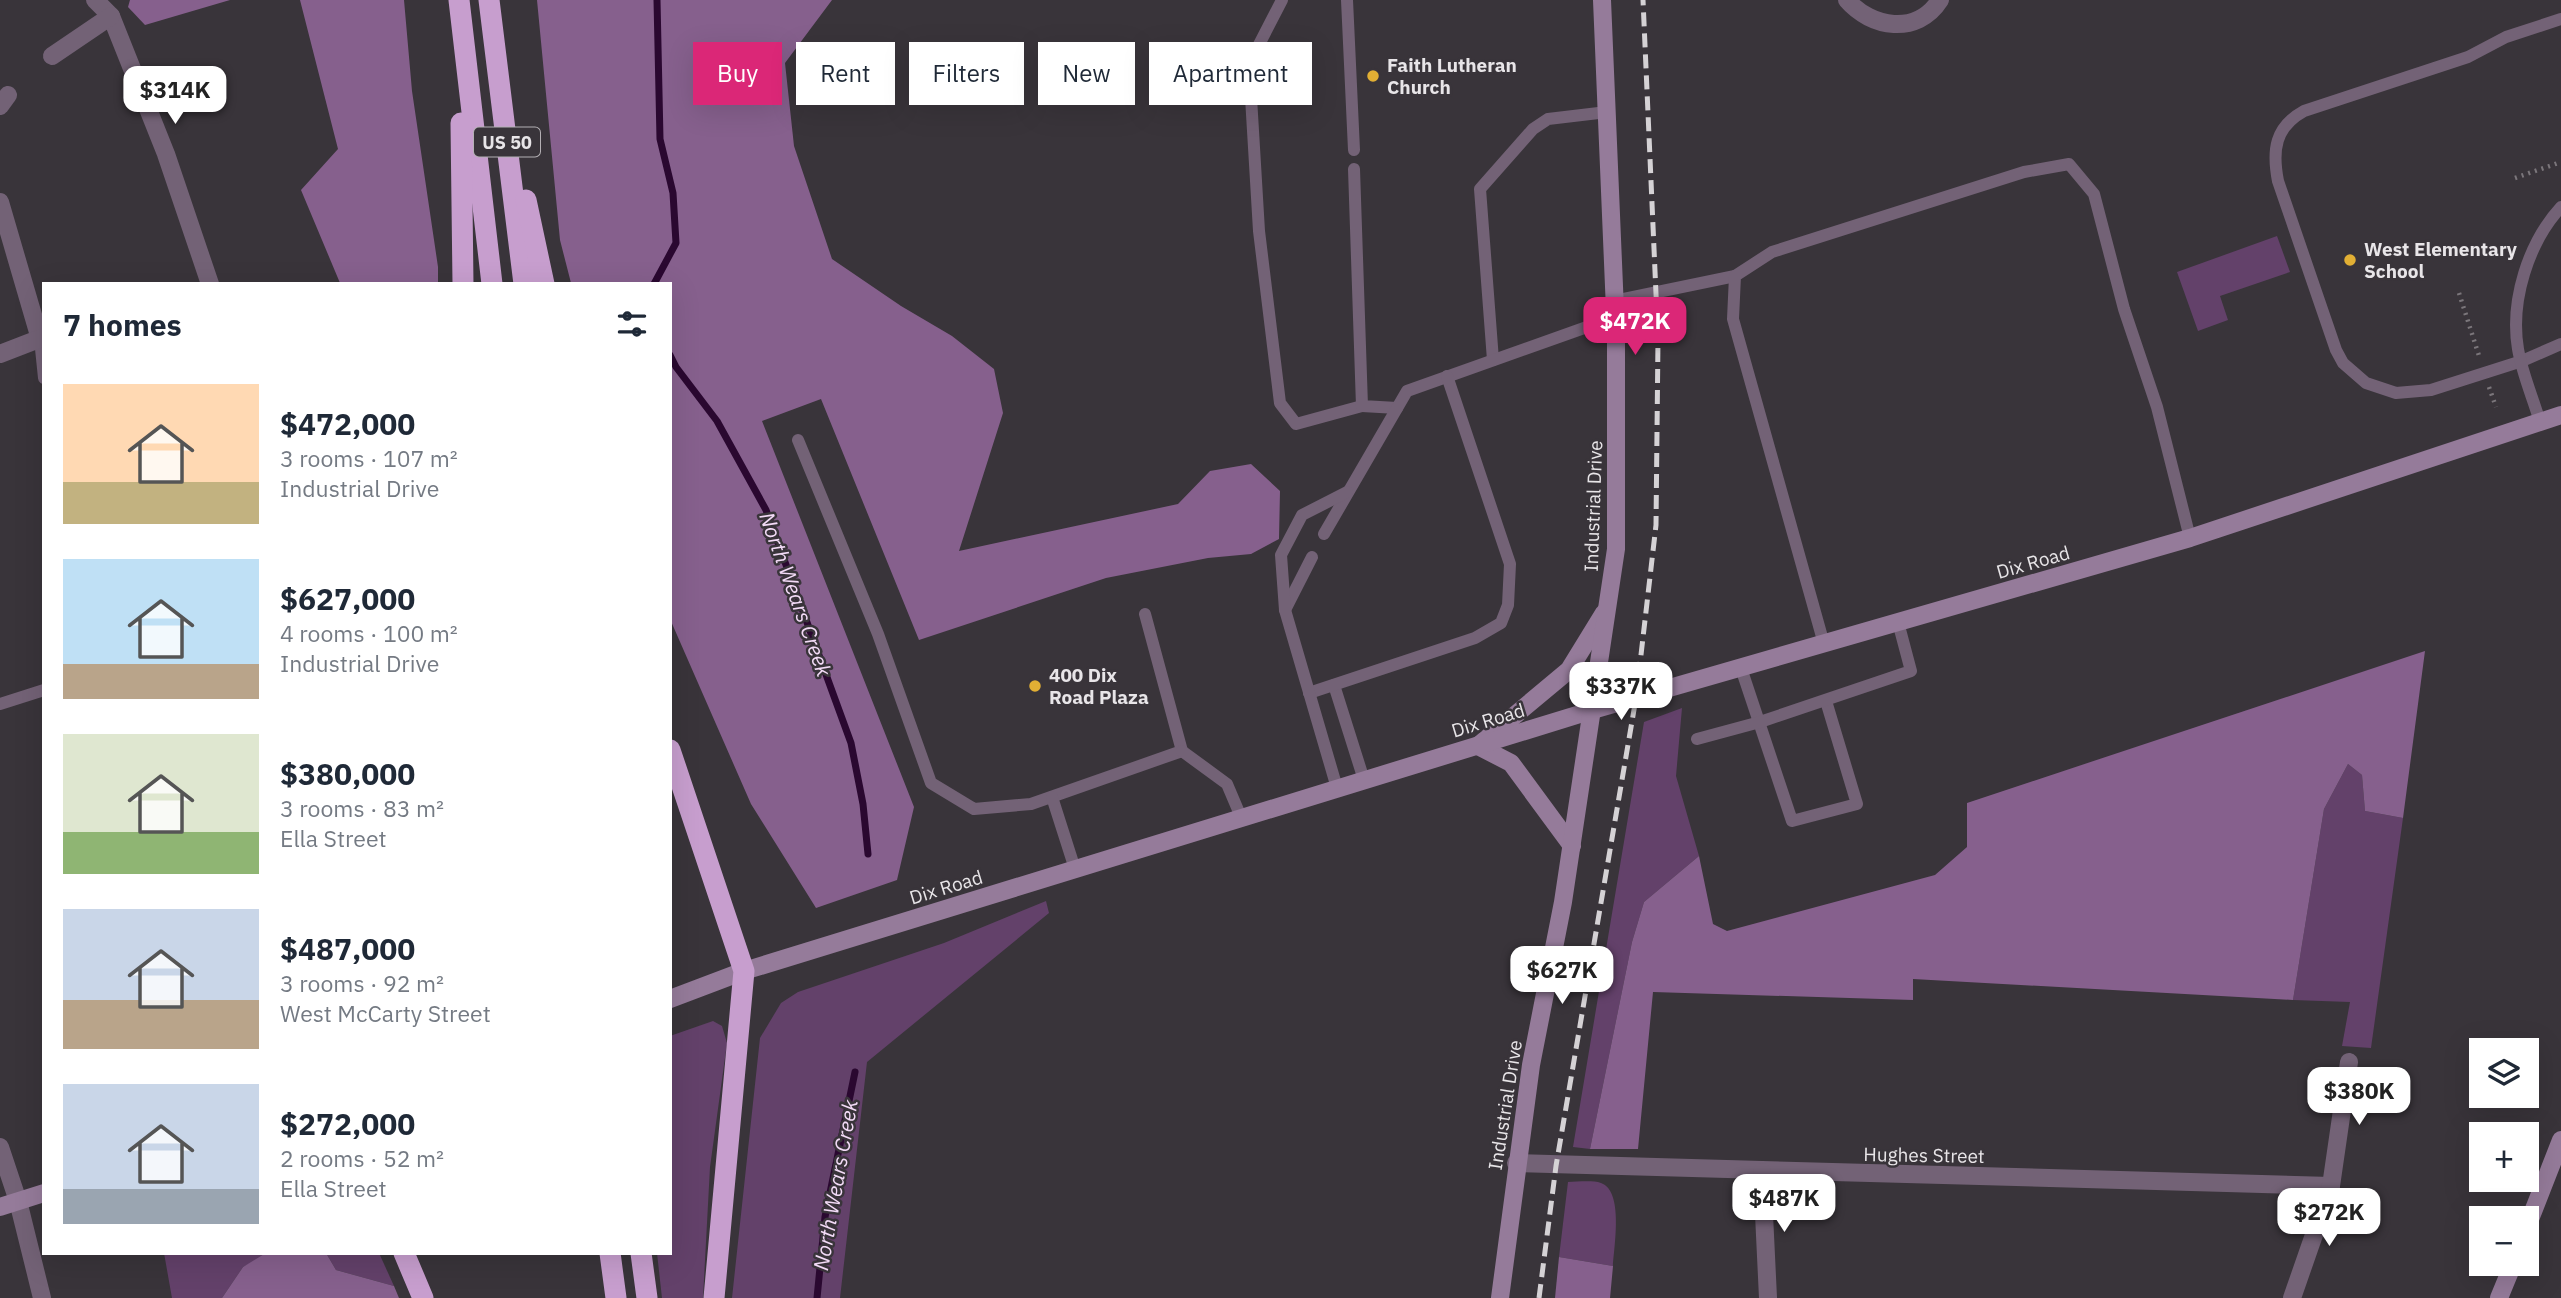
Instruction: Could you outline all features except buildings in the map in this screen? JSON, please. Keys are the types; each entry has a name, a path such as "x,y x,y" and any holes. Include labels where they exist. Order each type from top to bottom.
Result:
{"highway":[{"name":"US 50","path":"489,0 524,282"},
{"name":"US 50","path":"460,6 492,282"},
{"path":"460,6 463,282"},
{"path":"497,61 544,282"},
{"path":"672,756 744,971 714,1298"},
{"path":"405,1255 423,1298"},
{"path":"610,1255 617,1298"},
{"path":"641,1255 647,1298"}],"main road":[{"name":"Industrial Drive","path":"1500,1298 1531,1065 1572,846 1616,549 1615,309 1602,0"},
{"name":"Dix Road","path":"672,998 744,971 1336,788 1594,710 2190,538 2561,415"},
{"path":"1572,846 1511,763 1478,746 1569,670 1608,606"},
{"path":"2535,1206 2561,1140"},
{"path":"9,1204 42,1194"},
{"path":"2499,1298 2507,1276"}],"street":[{"path":"94,0 111,16 166,154 206,282"},
{"path":"1847,0 1857,12 1872,21 1889,25 1907,24 1923,17 1940,0"},
{"path":"52,56 111,16"},
{"path":"0,202 42,338 0,354"},
{"path":"2292,1298 2330,1186 2349,1062"},
{"path":"0,1147 9,1204 42,1298"},
{"name":"Hughes Street","path":"1516,1163 2330,1186"},
{"path":"1762,1172 1768,1298"}],"lane":[{"path":"1282,0 1249,64 1259,231 1280,403 1296,424 1362,406 1397,408"},
{"path":"1347,0 1354,149"},
{"path":"2561,19 2506,37 2468,57 2304,111 2285,125 2278,134 2275,146 2278,181 2330,336 2339,356 2354,374 2381,389 2413,393 2522,361 2561,344"},
{"path":"1493,360 1480,190 1533,129 1548,119 1606,112"},
{"path":"1324,534 1407,391 1493,360 1615,309 1735,276 1772,252 2024,172 2070,164 2094,194 2124,309 2157,407 2190,538"},
{"path":"1354,169 1362,406"},
{"path":"2540,422 2518,348 2519,289 2534,249 2561,207"},
{"path":"1735,276 1733,319 1824,644"},
{"path":"1309,693 1475,638 1501,622 1508,605 1510,564 1447,376"},
{"path":"798,440 878,634 931,783 974,809 1031,804 1182,751"},
{"path":"1336,788 1284,610 1280,555 1302,515 1347,492"},
{"path":"1284,610 1312,557"},
{"path":"1145,614 1182,751 1227,783 1241,817"},
{"path":"1697,738 1760,722 1912,671 1898,622"},
{"path":"1741,668 1792,821 1857,804 1826,701"},
{"path":"1334,685 1364,780"},
{"path":"0,705 42,691"},
{"path":"1052,797 1075,869"}],"path":[{"path":"2515,178 2561,162"},
{"path":"2459,293 2496,407"}],"shaded area":[{"path":"130,0 230,0 145,25 128,7"},
{"path":"300,0 404,0 412,91 438,282 340,282 301,190 338,149"},
{"path":"537,0 832,0 801,42 796,42 796,48 785,63 794,146 832,259 901,306 952,336 994,369 1003,413 959,551 1178,504 1210,471 1251,464 1280,491 1279,539 1251,554 1208,558 1106,578 919,640 821,399 762,421 914,807 897,880 816,908 751,804 672,624 672,282 571,282 560,240"},
{"path":"2277,236 2290,272 2220,296 2228,320 2198,331 2177,272"},
{"path":"2425,651 2403,818 2365,811 2362,775 2348,764 2324,809 2293,1000 1913,979 1913,1000 1653,992 1638,1149 1590,1149 1632,942 1644,902 1699,856 1713,924 1727,931 1935,875 1967,847 1967,803"},
{"path":"1682,708 1676,776 1699,856 1644,902 1632,942 1590,1149 1573,1147 1644,722"},
{"path":"2348,764 2362,775 2365,811 2403,818 2371,1048 2342,1046 2350,1002 2293,1000 2324,809"},
{"path":"1046,901 1049,913 867,1062 840,1298 732,1298 760,1038 781,1003 798,992 944,943"},
{"path":"713,1021 722,1026 727,1043 710,1167 703,1298 662,1298 657,1255 672,1255 672,1035"},
{"path":"1568,1182 1601,1183 1613,1197 1616,1233 1613,1266 1559,1257"},
{"path":"164,1255 268,1255 243,1267 222,1298 172,1298"},
{"path":"263,1255 327,1255 336,1270 394,1286 399,1298 222,1298 243,1267"},
{"path":"327,1255 380,1255 394,1286 336,1270"},
{"path":"1559,1257 1613,1266 1610,1298 1555,1298"}],"waterway":[{"name":"North Wears Creek","path":"655,282 676,243 673,193 660,139 657,0"},
{"name":"North Wears Creek","path":"672,359 717,421 766,510 851,743 863,804 868,854"},
{"name":"North Wears Creek","path":"817,1298 825,1217 855,1072"}],"railway":[{"path":"1539,1298 1556,1166 1636,698 1656,525 1658,339 1643,0"}],"place":[{"name":"Faith Lutheran Church","path":"1373,76"},
{"name":"West Elementary School","path":"2350,260"},
{"name":"400 Dix Road Plaza","path":"1035,686"}]}
